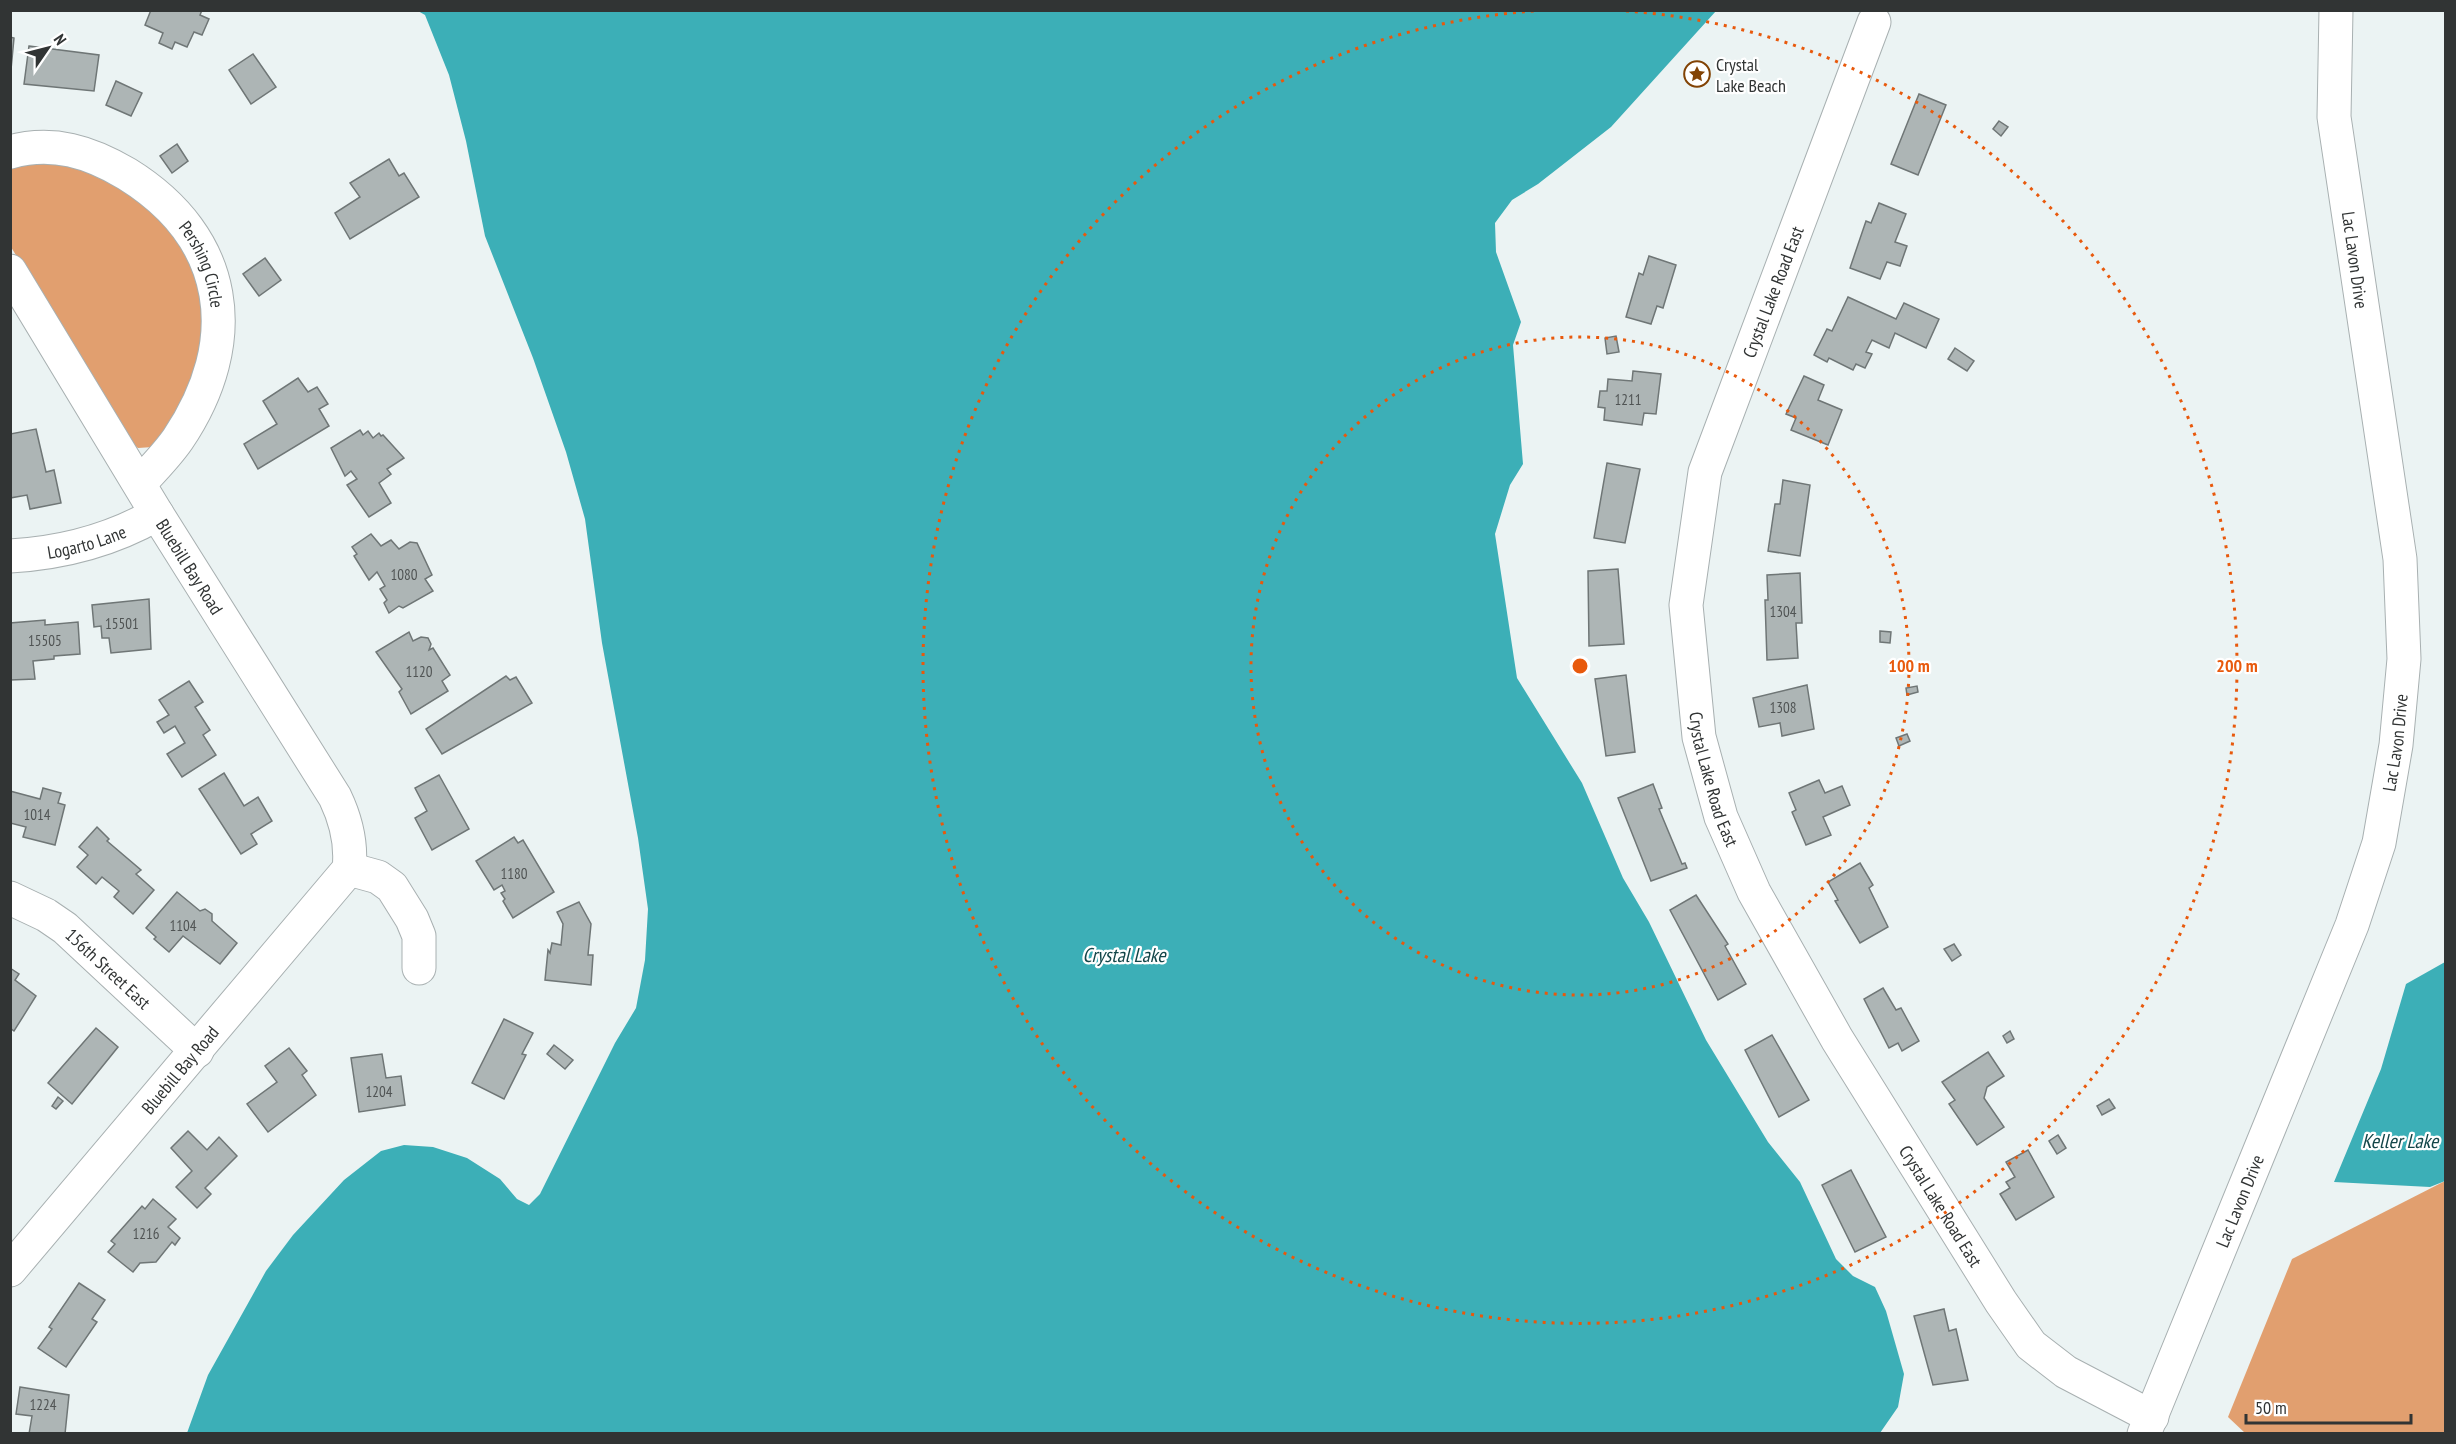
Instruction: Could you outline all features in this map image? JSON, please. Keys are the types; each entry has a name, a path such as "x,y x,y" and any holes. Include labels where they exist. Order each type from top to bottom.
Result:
{"street":[{"name":"Lac Lavon Drive","path":"2148,1425 2352,925 2379,843 2396,745 2404,659 2400,559 2334,117 2336,10"},
{"name":"Crystal Lake Road East","path":"1875,22 1705,472 1686,605 1699,737 1721,817 1754,892 1837,1039 2001,1302 2031,1345 2066,1372 2148,1425"},
{"name":"Pershing Circle","path":"10,152 56,147 87,153 102,160 162,200 187,226 206,258 215,285 219,316 220,333 213,367 200,401 178,440 140,483"},
{"name":"Bluebill Bay Road","path":"10,271 157,514 336,797 348,835 349,869 10,1270"},
{"name":"Logarto Lane","path":"10,556 53,551 99,541 157,514"},
{"path":"349,869 378,877 392,887 412,919 419,936 419,968"},
{"name":"156th Street East","path":"10,898 46,915 65,928 197,1051"}],"shaded area":[{"path":"69,158 164,215 208,289 192,397 153,447 138,448 130,442 11,247 11,163"},
{"path":"2445,1181 2445,1433 2245,1433 2228,1417 2292,1259"}],"water":[{"name":"Crystal Lake","path":"418,11 1716,11 1611,127 1538,184 1512,200 1495,223 1496,252 1521,322 1513,345 1523,464 1510,485 1495,534 1517,678 1582,783 1623,878 1649,922 1706,1040 1768,1142 1800,1182 1836,1259 1853,1276 1875,1287 1886,1311 1904,1374 1898,1407 1880,1433 187,1433 208,1375 266,1271 293,1235 344,1180 381,1151 404,1145 433,1147 467,1158 500,1179 517,1199 529,1205 540,1194 615,1043 636,1008 645,960 648,909 638,838 602,643 585,519 566,452 533,358 485,236 466,141 449,75 425,15"},
{"name":"Keller Lake","path":"2445,962 2445,1181 2430,1187 2334,1182 2381,1069 2406,984"}],"building":[{"path":"151,10 202,10 200,15 209,19 202,35 194,32 187,47 175,42 172,49 159,43 163,33 145,25"},
{"path":"10,37 14,38 10,80"},
{"path":"29,46 99,55 94,91 24,84"},
{"path":"253,54 276,87 251,104 229,70"},
{"path":"116,81 142,93 131,116 106,105"},
{"path":"1919,94 1946,105 1918,175 1891,164"},
{"path":"1999,121 2008,127 2001,136 1993,129"},
{"path":"177,144 188,161 172,173 160,156"},
{"path":"389,159 399,176 404,173 419,197 350,239 335,213 360,197 350,183"},
{"path":"1879,203 1906,214 1895,242 1907,246 1900,266 1887,262 1880,279 1850,268 1866,221 1871,223"},
{"path":"1649,256 1676,265 1663,308 1657,306 1651,324 1626,317 1639,273 1643,275"},
{"path":"265,258 281,280 259,296 243,274"},
{"path":"1848,297 1896,319 1904,303 1939,319 1926,348 1895,333 1889,348 1872,340 1866,352 1872,354 1865,368 1856,364 1853,370 1829,358 1827,362 1814,355 1827,329 1832,331"},
{"path":"1616,336 1619,352 1607,354 1605,338"},
{"path":"1955,348 1974,361 1967,371 1948,359"},
{"path":"1633,371 1661,374 1656,414 1644,413 1642,425 1604,420 1605,408 1598,407 1600,391 1607,391 1608,379 1632,381"},
{"path":"1804,376 1824,385 1818,400 1842,410 1828,445 1791,430 1796,418 1786,414"},
{"path":"298,378 308,392 317,387 328,404 319,409 329,426 258,469 244,444 277,424 263,401"},
{"path":"36,429 46,472 54,470 61,503 30,509 27,495 10,498 10,434"},
{"path":"360,430 363,435 368,431 373,438 379,433 383,435 404,458 387,469 391,474 379,483 391,503 369,517 347,485 357,479 351,471 345,476 331,448"},
{"path":"1607,463 1640,469 1625,543 1594,538"},
{"path":"1783,480 1810,485 1800,556 1768,551 1775,504 1780,504"},
{"path":"371,534 381,546 391,540 399,549 410,542 417,543 432,575 425,579 433,591 389,613 384,603 387,600 380,589 385,586 377,572 369,580 354,556 357,554 352,547"},
{"path":"1618,569 1624,644 1589,646 1588,571"},
{"path":"1800,573 1802,623 1796,623 1798,658 1767,660 1765,600 1768,600 1767,575"},
{"path":"149,599 151,649 111,653 109,638 102,638 101,626 94,627 92,605"},
{"path":"45,620 45,625 78,622 80,654 54,656 54,659 33,661 35,679 10,680 10,623"},
{"path":"1880,631 1891,632 1890,643 1880,642"},
{"path":"409,632 413,641 421,637 428,638 431,644 429,650 433,648 450,675 442,681 448,691 411,714 399,692 402,689 376,652"},
{"path":"1626,675 1635,752 1606,756 1595,679"},
{"path":"506,676 510,680 516,677 532,703 442,754 426,729"},
{"path":"189,681 203,702 195,707 210,730 203,735 216,755 182,777 167,754 185,743 175,726 164,733 157,722 169,715 159,700"},
{"path":"1807,685 1814,729 1782,736 1780,723 1759,727 1753,698"},
{"path":"1917,686 1918,692 1907,695 1906,688"},
{"path":"1907,734 1910,741 1899,746 1896,738"},
{"path":"224,773 244,806 258,797 272,821 251,834 257,844 241,854 199,789"},
{"path":"439,775 469,829 432,850 415,818 427,811 415,788"},
{"path":"1819,780 1825,793 1842,786 1850,805 1823,817 1831,835 1806,845 1792,812 1796,810 1789,793"},
{"path":"1653,784 1662,808 1659,809 1682,864 1685,863 1687,868 1651,881 1618,798"},
{"path":"43,788 61,793 58,803 65,805 55,845 23,837 26,827 10,823 10,791 40,799"},
{"path":"97,827 109,839 107,841 141,870 136,874 154,890 133,914 114,897 119,891 102,877 96,884 77,867 88,855 79,847"},
{"path":"514,837 518,843 523,840 554,892 513,918 503,901 505,899 501,893 505,891 502,885 494,890 476,861"},
{"path":"1860,863 1873,885 1869,888 1888,927 1860,943 1835,901 1838,900 1828,882"},
{"path":"177,892 200,911 205,909 212,914 212,921 237,943 220,964 183,936 169,952 154,939 156,937 146,928"},
{"path":"1696,895 1728,944 1725,946 1746,984 1718,1000 1670,910"},
{"path":"579,902 591,924 588,955 593,955 591,985 545,980 548,950 550,953 552,943 561,945 563,924 557,912"},
{"path":"1954,944 1961,955 1952,961 1944,949"},
{"path":"10,968 19,974 15,980 36,996 14,1031 10,1028"},
{"path":"1883,988 1896,1010 1901,1008 1919,1041 1902,1051 1898,1043 1889,1048 1864,999"},
{"path":"504,1019 533,1033 522,1054 526,1055 504,1099 472,1083"},
{"path":"96,1028 118,1047 72,1104 48,1083"},
{"path":"2010,1031 2014,1039 2007,1043 2003,1036"},
{"path":"1772,1035 1809,1100 1779,1117 1745,1050"},
{"path":"554,1045 573,1060 565,1069 547,1054"},
{"path":"289,1048 307,1071 302,1075 316,1095 268,1132 247,1104 277,1082 265,1066"},
{"path":"1988,1052 2004,1076 1987,1087 1984,1098 2004,1127 1977,1145 1949,1104 1955,1100 1942,1082"},
{"path":"382,1054 386,1078 401,1076 405,1105 359,1112 351,1058"},
{"path":"58,1097 63,1101 56,1109 52,1106"},
{"path":"2109,1099 2115,1108 2102,1115 2097,1106"},
{"path":"188,1131 207,1150 219,1137 237,1156 205,1188 211,1194 197,1208 176,1187 192,1171 171,1148"},
{"path":"2058,1135 2066,1148 2057,1154 2049,1141"},
{"path":"2028,1150 2054,1197 2016,1220 2000,1194 2010,1188 2006,1182 2015,1177 2006,1162"},
{"path":"1851,1170 1886,1237 1855,1252 1822,1185"},
{"path":"153,1199 176,1219 168,1227 180,1238 175,1245 172,1242 156,1262 140,1263 133,1272 108,1252 115,1244 111,1241 142,1206 145,1209"},
{"path":"79,1283 105,1300 92,1319 97,1322 66,1367 38,1348 52,1329 49,1327"},
{"path":"1944,1309 1949,1331 1956,1329 1968,1380 1933,1385 1914,1316"},
{"path":"20,1387 69,1395 65,1434 29,1434 32,1416 16,1414"}],"place":[{"name":"Crystal Lake Beach","path":"1697,74"}]}
